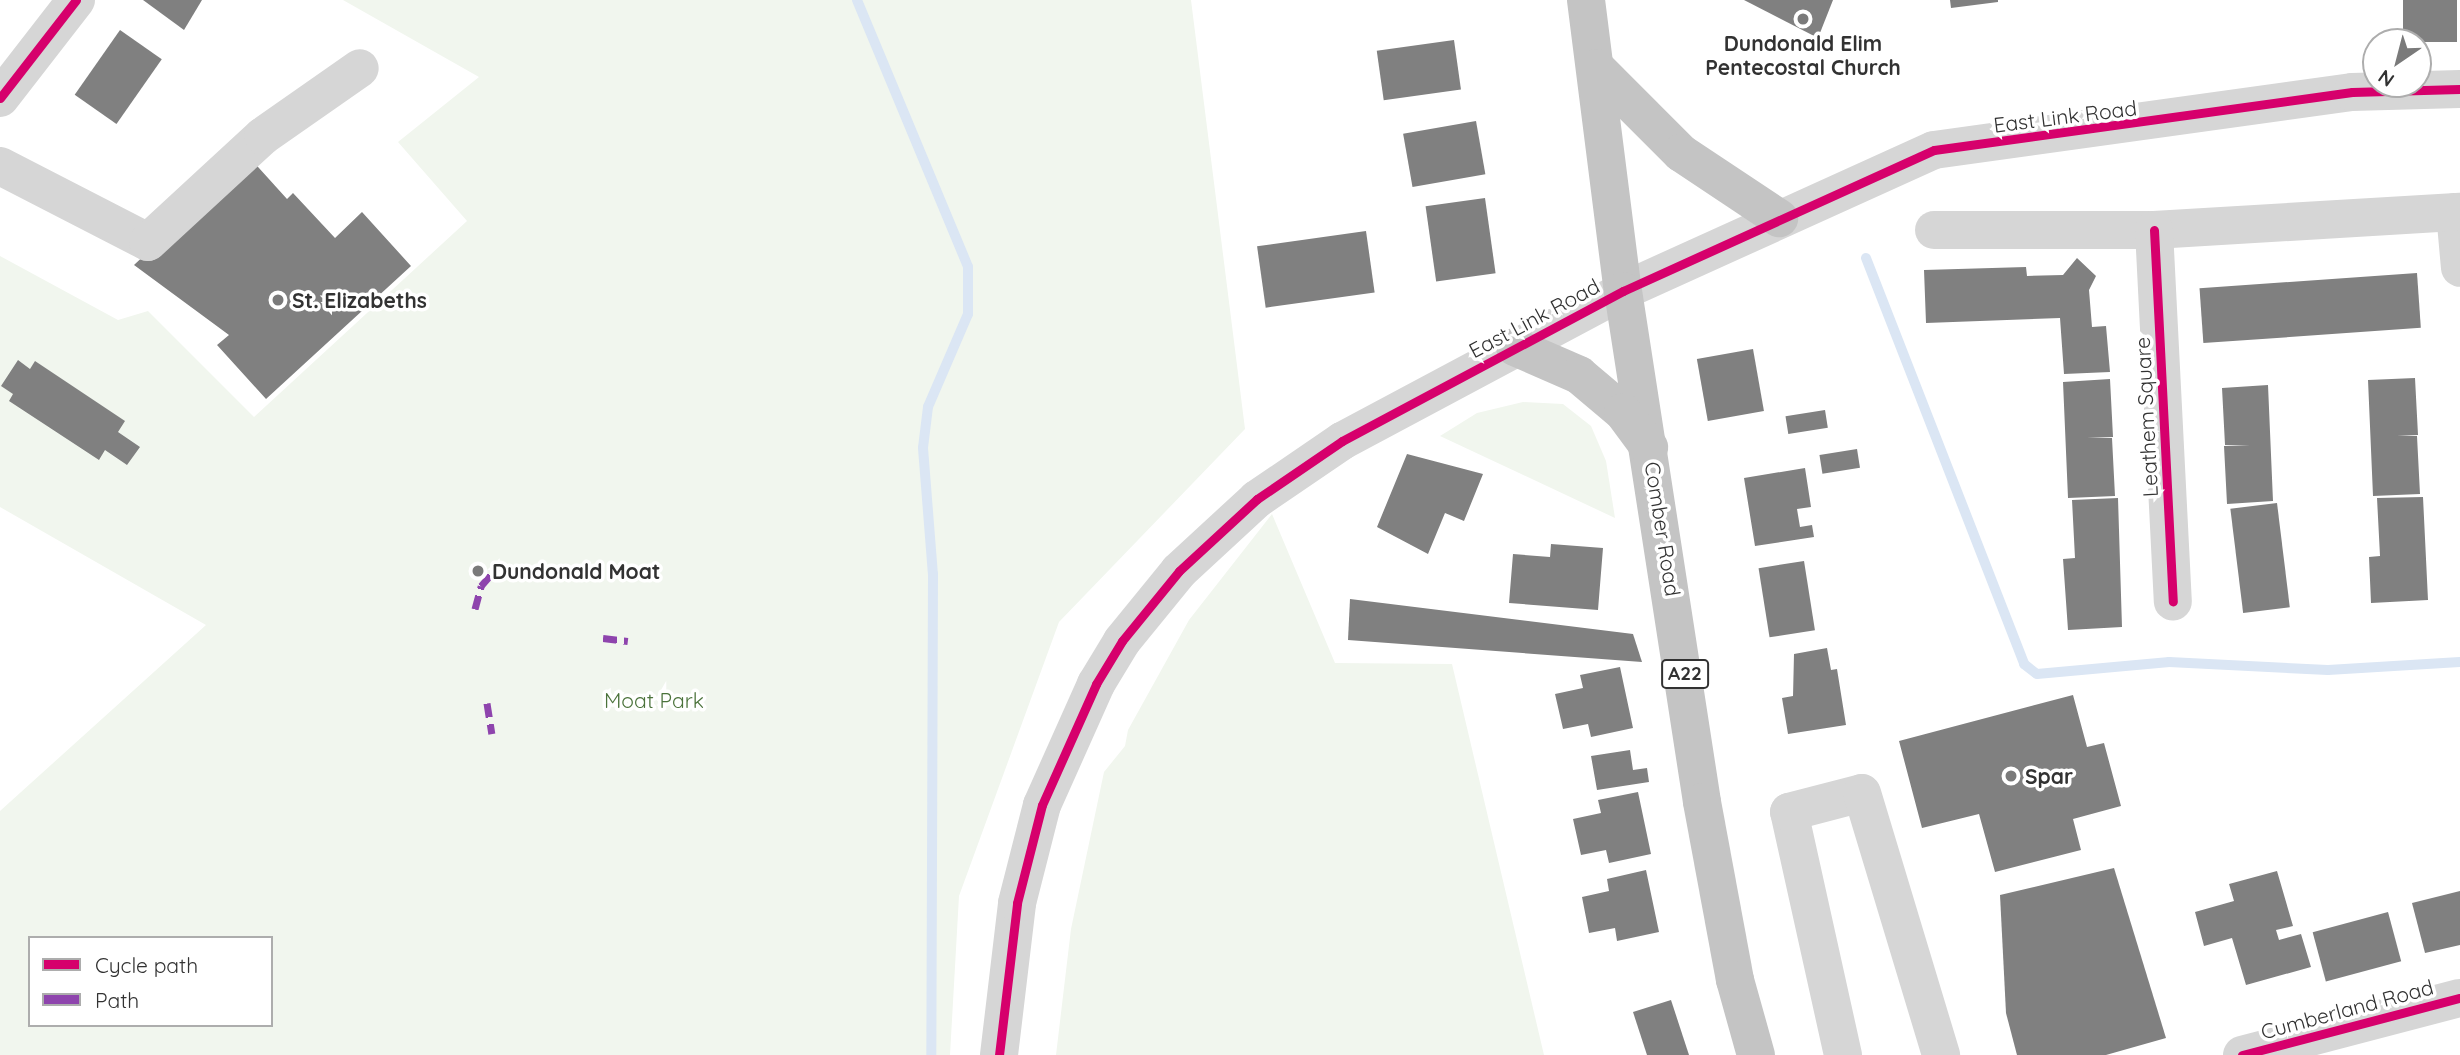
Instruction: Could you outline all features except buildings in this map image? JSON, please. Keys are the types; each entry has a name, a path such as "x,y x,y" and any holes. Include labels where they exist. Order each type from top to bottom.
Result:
{"highway":[{"name":"Comber Road","path":"1586,0 1623,290 1650,449 1702,803 1735,980 1756,1055"},
{"path":"1596,68 1681,153 1779,218"},
{"name":"A22","path":"1515,347 1586,380 1623,412 1650,449"}],"street":[{"path":"0,98 76,0"},
{"path":"0,166 148,242 262,136 360,68"},
{"name":"East Link Road","path":"999,1055 1017,903 1042,805 1084,709 1122,641 1179,571 1257,499 1342,441 1623,290 1934,150 2352,92 2460,89"},
{"path":"1934,230 2154,230 2458,212 2460,268"},
{"name":"Leathem Square","path":"2154,230 2172,602"},
{"path":"1843,1055 1789,812 1862,793 1937,1054"},
{"name":"Cumberland Road","path":"2242,1055 2460,998"}],"green space":[{"name":"Moat Park","path":"343,0 1191,0 1245,429 1059,622 959,896 950,1055 0,1055 0,811 206,625 0,507 0,256 118,320 148,311 254,417 467,221 398,142 479,77"},
{"path":"1523,402 1563,404 1591,426 1606,461 1615,518 1440,436 1477,413"},
{"path":"1272,514 1335,663 1452,664 1544,1055 1056,1055 1071,929 1104,772 1125,746 1128,730 1189,620"}],"waterway":[{"path":"857,0 968,267 968,314 928,407 923,448 933,574 931,1055"},
{"path":"1866,258 2024,664 2037,674 2169,662 2328,670 2460,662"}],"marked path":[{"path":"475,609 481,586 499,565"},
{"path":"603,638 628,641"},
{"path":"487,703 492,734"}],"cycle path":[{"path":"0,98 76,0"},
{"path":"999,1055 1017,903 1042,805 1096,684 1122,641 1179,571 1257,499 1342,441 1623,291 1934,150 2352,92 2460,89"},
{"path":"2154,230 2173,602"},
{"path":"2242,1055 2460,998"}],"place":[{"name":"Dundonald Elim Pentecostal Church","path":"1803,19"},
{"name":"St. Elizabeths","path":"278,300"},
{"name":"Dundonald Moat","path":"478,571"},
{"name":"Spar","path":"2011,776"}]}
